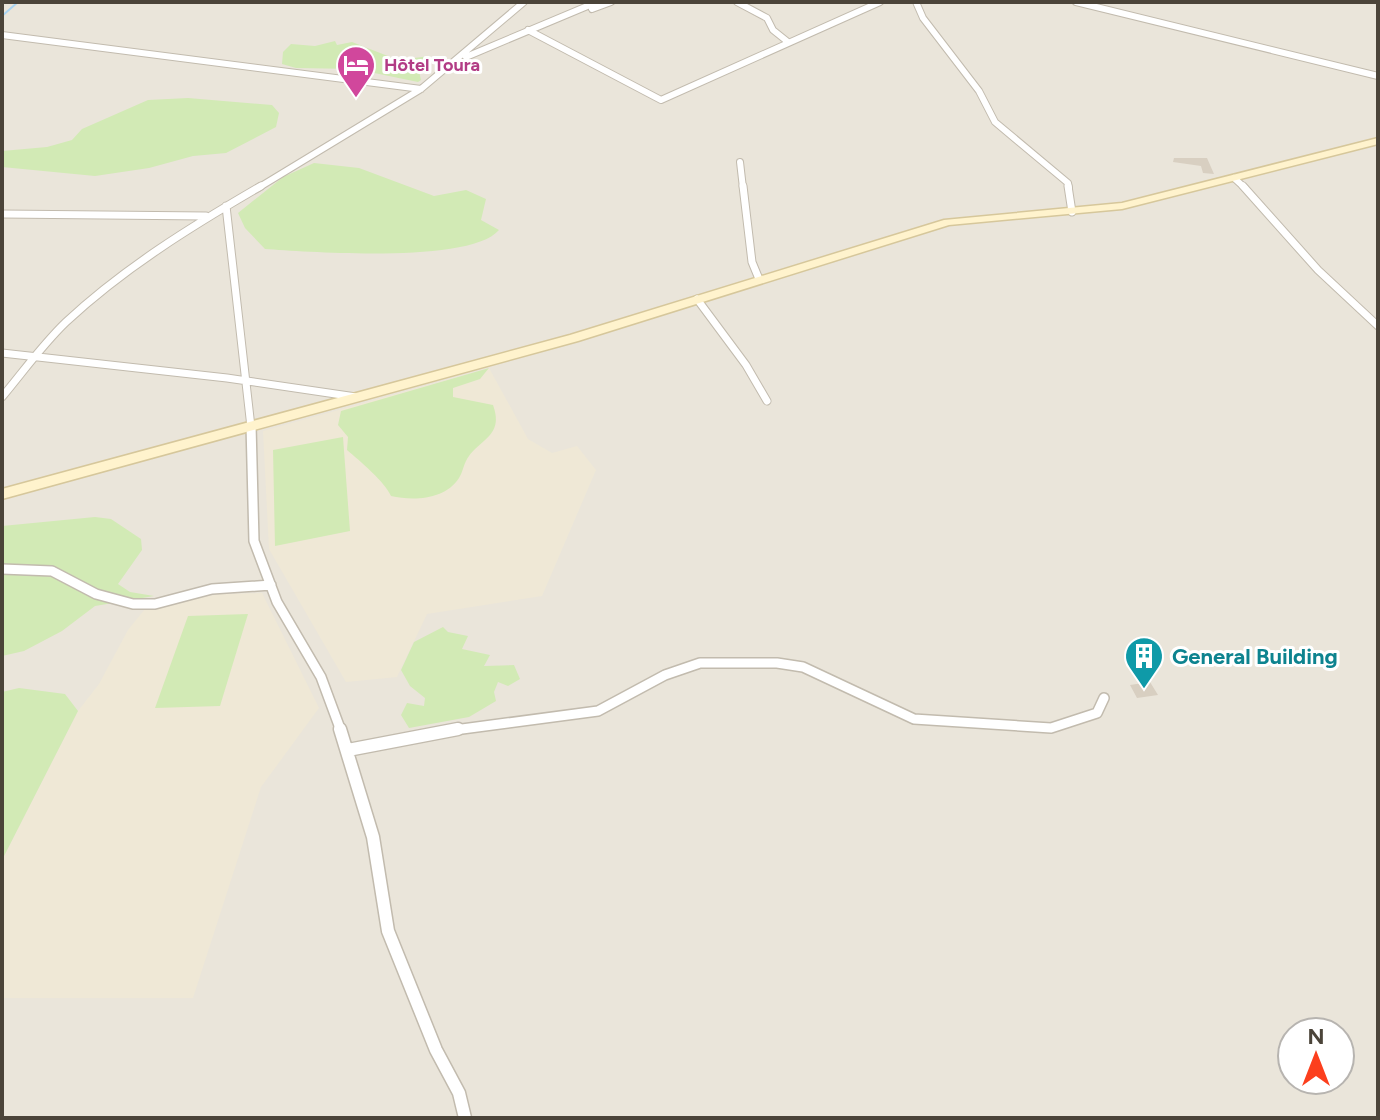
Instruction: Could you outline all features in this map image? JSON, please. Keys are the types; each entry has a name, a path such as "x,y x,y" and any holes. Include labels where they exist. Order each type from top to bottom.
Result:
{"main road":[{"path":"2,494 574,338 948,222 1122,206 1378,141"}],"street":[{"path":"2,397 64,324 96,296 209,216 325,150 421,89 460,60 524,2"},
{"path":"737,2 767,18 773,30 788,42"},
{"path":"530,31 658,100 880,2"},
{"path":"916,2 923,18 979,91 995,122 1068,183 1072,212"},
{"path":"1076,2 1378,76"},
{"path":"460,60 604,3"},
{"path":"2,35 421,89"},
{"path":"740,162 752,262 759,279"},
{"path":"1234,178 1261,202 1318,270 1378,326"},
{"path":"226,206 250,428 254,541 271,585 321,677 348,750 373,837 388,931 436,1050 459,1093 465,1118"},
{"path":"2,214 209,216"},
{"path":"697,299 746,365 767,401"},
{"path":"2,353 356,397"},
{"path":"2,569 52,571 96,594 133,604 155,604 212,589 271,585"},
{"path":"348,750 476,726 598,711 665,675 700,663 803,667 914,719 1051,728 1097,713 1104,698"}],"shaded area":[{"path":"2,2 1378,2 1378,1118 2,1118"},
{"path":"489,368 528,439 552,453 577,446 596,470 542,596 427,614 397,677 346,682 269,549 263,431"},
{"path":"262,593 319,708 261,787 193,998 2,998 2,860 78,711 99,684 128,630 145,609 219,594"}],"green space":[{"path":"335,41 337,45 352,42 398,60 430,56 432,62 419,71 421,80 418,82 355,69 296,68 282,64 283,52 291,44 315,46"},
{"path":"188,98 272,105 279,113 276,127 226,153 193,156 149,168 95,176 2,167 2,151 47,147 72,140 82,129 148,100"},
{"path":"314,163 359,168 434,196 466,190 486,199 481,220 499,230 483,241 424,252 265,249 245,228 238,213 283,177"},
{"path":"489,368 480,379 453,388 453,397 493,405 496,423 490,435 467,458 459,478 446,491 418,498 391,496 378,478 347,450 348,437 338,425 341,411"},
{"path":"343,437 350,531 275,546 273,450"},
{"path":"95,517 111,519 141,539 142,550 118,584 130,592 154,596 95,606 62,631 24,651 2,656 2,526"},
{"path":"248,614 220,706 155,708 188,616"},
{"path":"443,627 448,632 468,636 462,649 490,655 484,666 514,665 520,679 508,686 498,682 494,692 496,701 469,717 409,728 401,715 407,703 424,706 425,698 410,686 401,670 414,642"},
{"path":"19,688 65,694 78,711 2,860 2,692"}],"building":[{"path":"1174,158 1207,158 1214,174 1203,173 1201,166 1173,162"},
{"name":"General Building","path":"1150,682 1158,695 1137,698 1130,685"}],"waterway":[{"path":"2,16 18,2"}],"place":[{"name":"Hôtel Toura","path":"356,99"},
{"name":"General Building","path":"1144,690"}]}
